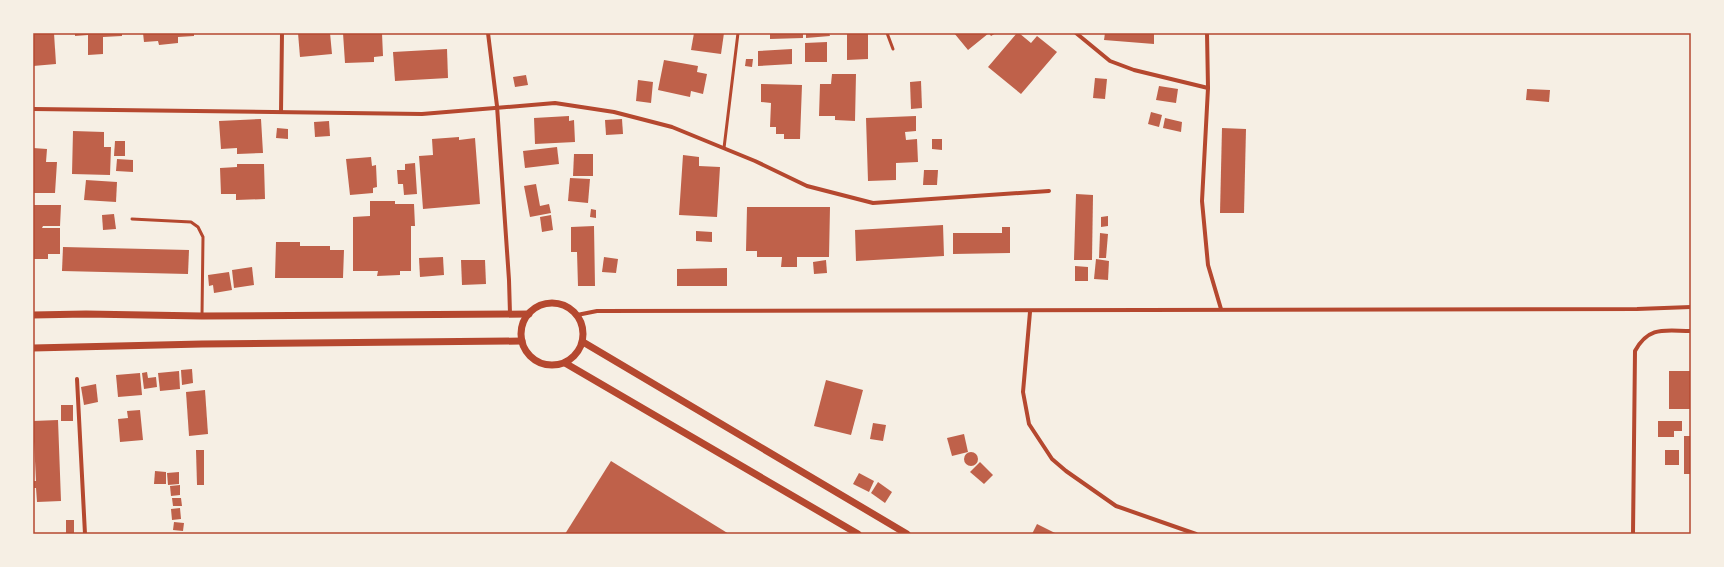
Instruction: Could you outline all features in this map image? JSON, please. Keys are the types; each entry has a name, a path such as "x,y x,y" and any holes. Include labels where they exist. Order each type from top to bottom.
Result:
{"street":[{"path":"281,112 282,33"},
{"path":"488,33 497,106 510,314"},
{"path":"1076,33 1110,61 1134,70 1208,88"},
{"path":"1208,33 1208,88 1202,201 1208,265 1221,310"},
{"path":"33,109 422,114 497,106 555,103 614,112 672,127 724,148 807,186 873,203 1049,191"},
{"path":"553,303 567,306 578,316 583,328 583,342 576,354 565,363 552,366 538,362 527,353 522,341 522,327 529,314 540,306 553,303"},
{"path":"578,316 597,311 1030,312 1691,308"},
{"path":"1030,312 1024,392 1029,424 1052,459 1066,471 1116,506 1196,534"},
{"path":"33,315 86,314 202,316 529,314"},
{"path":"1633,534 1635,351 1641,340 1648,334 1659,331 1691,331"},
{"path":"33,348 202,344 435,342 476,340 522,341"},
{"path":"583,342 907,534"},
{"path":"565,363 858,534"},
{"path":"77,379 84,534"}],"lane":[{"path":"724,148 738,33"},
{"path":"887,33 893,49"},
{"path":"132,219 191,222 198,227 202,237 202,316"}],"building":[{"path":"33,33 54,33 56,64 33,66"},
{"path":"75,33 122,33 122,36 103,37 103,54 88,55 88,35 75,36"},
{"path":"143,33 194,33 194,36 178,37 178,43 159,45 158,41 144,42"},
{"path":"298,33 330,33 332,54 300,57"},
{"path":"343,33 382,33 383,56 374,57 374,62 345,63"},
{"path":"694,33 724,33 721,54 691,50"},
{"path":"770,33 803,33 803,38 770,39"},
{"path":"806,33 829,33 830,36 806,38"},
{"path":"847,33 868,33 868,59 847,60"},
{"path":"954,33 989,33 968,50"},
{"path":"989,33 996,33 991,36"},
{"path":"1017,33 1031,43 1037,36 1057,52 1021,94 988,67"},
{"path":"1105,33 1154,33 1154,44 1104,40"},
{"path":"827,42 827,62 805,62 805,43"},
{"path":"447,49 448,78 395,81 393,52"},
{"path":"792,49 792,64 758,66 758,51"},
{"path":"746,59 753,59 752,67 745,66"},
{"path":"664,60 698,66 697,72 707,74 703,94 691,91 690,97 658,90"},
{"path":"832,74 856,74 855,121 835,120 835,116 819,116 820,84 831,84"},
{"path":"526,75 528,85 515,87 513,77"},
{"path":"1095,78 1107,79 1105,99 1093,98"},
{"path":"638,80 653,82 651,103 636,101"},
{"path":"921,81 922,108 911,109 910,82"},
{"path":"761,84 802,85 800,139 784,139 784,134 776,134 776,127 770,127 771,103 761,102"},
{"path":"1159,86 1178,89 1176,103 1156,100"},
{"path":"1527,89 1550,90 1549,102 1526,100"},
{"path":"1151,112 1162,115 1159,127 1148,124"},
{"path":"569,116 569,121 574,120 575,142 535,144 534,118"},
{"path":"916,116 916,131 905,132 906,140 917,139 918,162 896,163 896,180 868,181 866,118"},
{"path":"1165,118 1182,122 1181,132 1163,128"},
{"path":"261,119 263,153 237,154 237,148 221,149 219,121"},
{"path":"622,119 623,134 606,135 605,120"},
{"path":"329,121 330,136 315,137 314,122"},
{"path":"277,128 288,129 288,139 276,138"},
{"path":"1222,128 1246,129 1244,213 1220,213"},
{"path":"73,131 104,132 104,147 111,147 110,175 72,174"},
{"path":"459,137 459,140 475,138 480,204 423,209 419,156 433,155 432,139"},
{"path":"932,139 942,139 942,150 932,149"},
{"path":"115,141 125,141 125,156 114,156"},
{"path":"557,147 559,164 525,168 523,151"},
{"path":"33,148 47,149 46,162 57,162 55,193 33,193"},
{"path":"574,154 593,154 593,176 573,176"},
{"path":"683,155 699,157 699,166 720,167 717,217 679,215"},
{"path":"371,157 372,166 376,165 377,187 373,188 373,193 350,195 346,159"},
{"path":"117,159 133,160 133,172 116,171"},
{"path":"415,163 417,194 404,195 403,184 398,184 397,170 405,170 405,164"},
{"path":"237,164 264,164 265,199 236,200 236,194 221,194 220,168 237,167"},
{"path":"924,170 938,170 937,185 923,185"},
{"path":"570,178 590,179 588,203 568,201"},
{"path":"86,180 117,182 116,202 84,200"},
{"path":"536,184 540,206 549,204 551,213 530,217 524,186"},
{"path":"1076,194 1093,195 1092,260 1074,260"},
{"path":"370,201 395,201 395,204 414,204 415,226 411,226 411,271 400,271 400,275 377,276 378,271 353,271 353,217 370,216"},
{"path":"33,205 61,205 60,226 43,226 42,228 60,228 60,254 48,254 48,259 33,259"},
{"path":"747,207 830,207 829,257 797,257 797,267 781,267 782,257 757,257 757,251 746,251"},
{"path":"591,209 596,210 596,218 590,217"},
{"path":"114,214 116,229 103,230 102,215"},
{"path":"551,215 553,230 542,232 540,217"},
{"path":"1108,216 1108,226 1101,227 1101,217"},
{"path":"943,225 944,256 856,261 855,230"},
{"path":"594,226 595,286 578,286 577,252 571,252 571,227"},
{"path":"1002,227 1010,227 1010,253 953,254 953,233 1002,233"},
{"path":"696,231 712,232 712,242 696,241"},
{"path":"1100,233 1108,234 1106,258 1099,258"},
{"path":"276,242 300,242 300,246 330,246 330,250 344,250 343,278 275,278"},
{"path":"63,247 189,250 188,274 62,271"},
{"path":"443,257 444,275 420,277 419,258"},
{"path":"604,257 618,259 616,273 602,272"},
{"path":"1096,259 1109,261 1108,280 1094,279"},
{"path":"461,260 485,260 486,284 462,285"},
{"path":"826,260 827,273 814,274 813,262"},
{"path":"1075,266 1088,267 1088,281 1075,281"},
{"path":"252,267 254,285 234,288 232,270"},
{"path":"727,268 727,286 677,286 677,269"},
{"path":"229,272 232,290 214,293 213,285 209,286 208,275"},
{"path":"192,369 193,383 182,385 181,370"},
{"path":"179,371 180,389 160,391 158,373"},
{"path":"1669,371 1691,371 1691,409 1669,409"},
{"path":"147,372 148,378 156,377 157,387 144,389 142,373"},
{"path":"140,373 142,395 118,397 116,375"},
{"path":"826,380 863,390 851,435 814,426"},
{"path":"96,384 98,402 84,405 81,387"},
{"path":"205,390 208,434 189,436 186,392"},
{"path":"61,405 73,405 73,421 61,421"},
{"path":"140,410 143,440 120,442 118,419 128,418 127,411"},
{"path":"58,420 61,501 37,502 36,488 33,488 33,481 36,481 33,421"},
{"path":"1658,421 1682,421 1682,431 1674,431 1674,437 1658,437"},
{"path":"873,423 886,425 883,441 870,439"},
{"path":"964,434 968,452 952,456 947,438"},
{"path":"1684,436 1691,436 1691,474 1684,474"},
{"path":"196,450 204,450 204,485 197,485"},
{"path":"1665,450 1679,450 1679,465 1665,465"},
{"path":"971,452 976,454 978,459 976,464 971,466 966,464 964,459 966,454"},
{"path":"611,461 729,534 565,534"},
{"path":"980,462 993,475 984,484 970,472"},
{"path":"155,471 166,472 166,484 154,484"},
{"path":"179,472 179,484 168,485 167,473"},
{"path":"859,473 874,481 869,492 853,484"},
{"path":"878,482 892,492 885,503 871,493"},
{"path":"180,485 180,495 171,496 170,486"},
{"path":"172,498 181,498 182,506 173,506"},
{"path":"180,508 181,519 172,520 171,509"},
{"path":"66,520 74,520 74,534 66,534"},
{"path":"174,522 184,523 183,531 173,530"},
{"path":"1037,524 1057,534 1032,534"}]}
